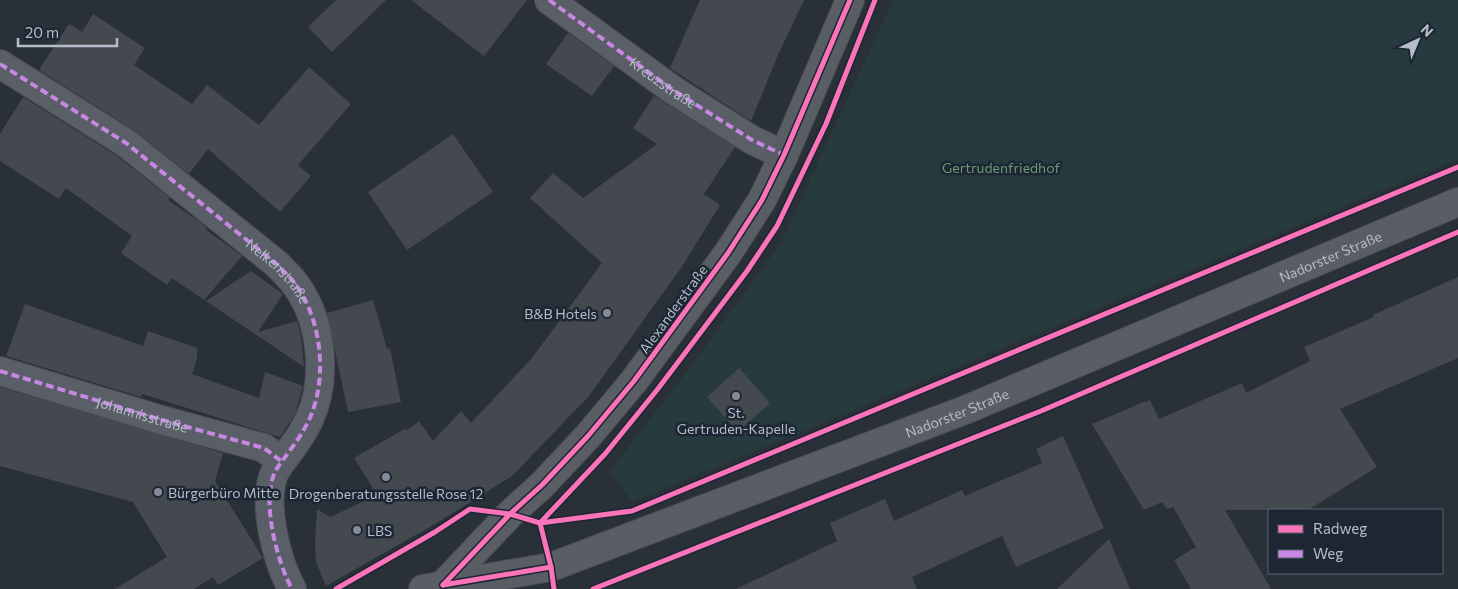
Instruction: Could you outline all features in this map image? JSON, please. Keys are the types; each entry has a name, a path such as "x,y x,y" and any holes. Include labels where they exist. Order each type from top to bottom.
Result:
{"street":[{"name":"Kreuzstraße","path":"549,0 673,90 752,140 784,155"},
{"name":"Alexanderstraße","path":"437,588 510,514 542,485 588,436 634,381 728,253 762,200 784,155 850,0"},
{"name":"Nelkenstraße","path":"0,64 126,143 278,265 296,285 310,311 317,332 320,373 310,418 298,441 274,474 270,498 273,533 280,565 292,589"},
{"name":"Nadorster Straße","path":"437,588 551,567 964,410 1458,202"},
{"name":"Johannisstraße","path":"0,371 162,420 264,448 281,462"}],"green space":[{"name":"Gertrudenfriedhof","path":"893,0 1458,0 1458,159 632,502 609,472 689,369 781,243"}],"building":[{"path":"336,0 386,0 332,52 308,27"},
{"path":"411,0 527,0 484,56"},
{"path":"700,0 804,0 778,55 751,121 670,68"},
{"path":"93,14 145,48 134,65 192,104 207,85 259,125 309,67 351,104 298,165 311,176 280,212 208,149 189,174 134,130 39,70 69,24 82,32"},
{"path":"568,33 614,66 592,96 546,64"},
{"path":"654,96 735,147 704,194 720,205 681,268 589,396 512,476 435,524 326,586 316,562 317,509 330,517 377,495 354,458 406,428 406,431 419,421 433,441 461,411 471,423 532,358 602,263 530,198 553,173 583,198 657,144 633,128"},
{"path":"23,97 117,156 170,198 168,200 200,222 207,228 205,229 242,256 204,300 172,278 167,285 121,253 132,236 66,188 59,199 0,161 0,134"},
{"path":"453,134 493,192 407,250 368,192"},
{"path":"251,271 283,294 258,332 297,321 301,336 304,367 206,301"},
{"path":"1458,277 1458,358 1340,409 1377,467 1310,509 1225,510 1271,589 1191,589 1174,560 1196,547 1173,507 1167,509 1162,502 1144,510 1092,424 1150,400 1159,419 1242,383 1246,393 1310,361 1304,347 1374,317 1373,315"},
{"path":"373,300 387,349 390,348 401,402 348,412 327,313"},
{"path":"25,304 143,346 148,331 197,348 197,359 192,374 259,398 265,372 303,386 295,414 280,437 142,394 141,397 6,356"},
{"name":"St. Gertruden-Kapelle","path":"739,368 770,403 738,432 707,397"},
{"name":"Bürgerbüro Mitte","path":"0,387 223,453 215,481 263,558 218,585 213,577 194,589 115,589 167,557 133,502 0,466"},
{"path":"1063,436 1104,528 1016,567 1002,536 912,577 917,589 736,589 837,541 830,523 885,499 894,521 962,490 965,496 1042,463 1036,449"},
{"path":"1109,539 1130,589 1057,589"}],"marked path":[{"path":"549,0 673,90 752,140 784,155"},
{"path":"0,64 126,143 278,265 294,282 305,299 317,333 320,369 319,387 309,420 274,474 270,501 273,533 281,564 292,589"},
{"path":"0,371 162,420 264,448 281,461"}],"cycle path":[{"path":"443,585 510,514 542,485 588,436 634,381 728,253 762,200 784,155 850,0"},
{"path":"540,523 605,454 657,390 747,271 777,226 826,124 875,0"},
{"path":"336,589 435,532 470,509 510,514 540,523 632,511 1458,167"},
{"path":"593,589 1041,411 1458,232"},
{"path":"540,523 551,567 554,589"},
{"path":"443,585 551,567"}],"place":[{"name":"B&B Hotels","path":"607,313"},
{"name":"St. Gertruden-Kapelle","path":"736,396"},
{"name":"Drogenberatungsstelle Rose 12","path":"386,477"},
{"name":"Bürgerbüro Mitte","path":"158,492"},
{"name":"LBS","path":"357,530"}]}
